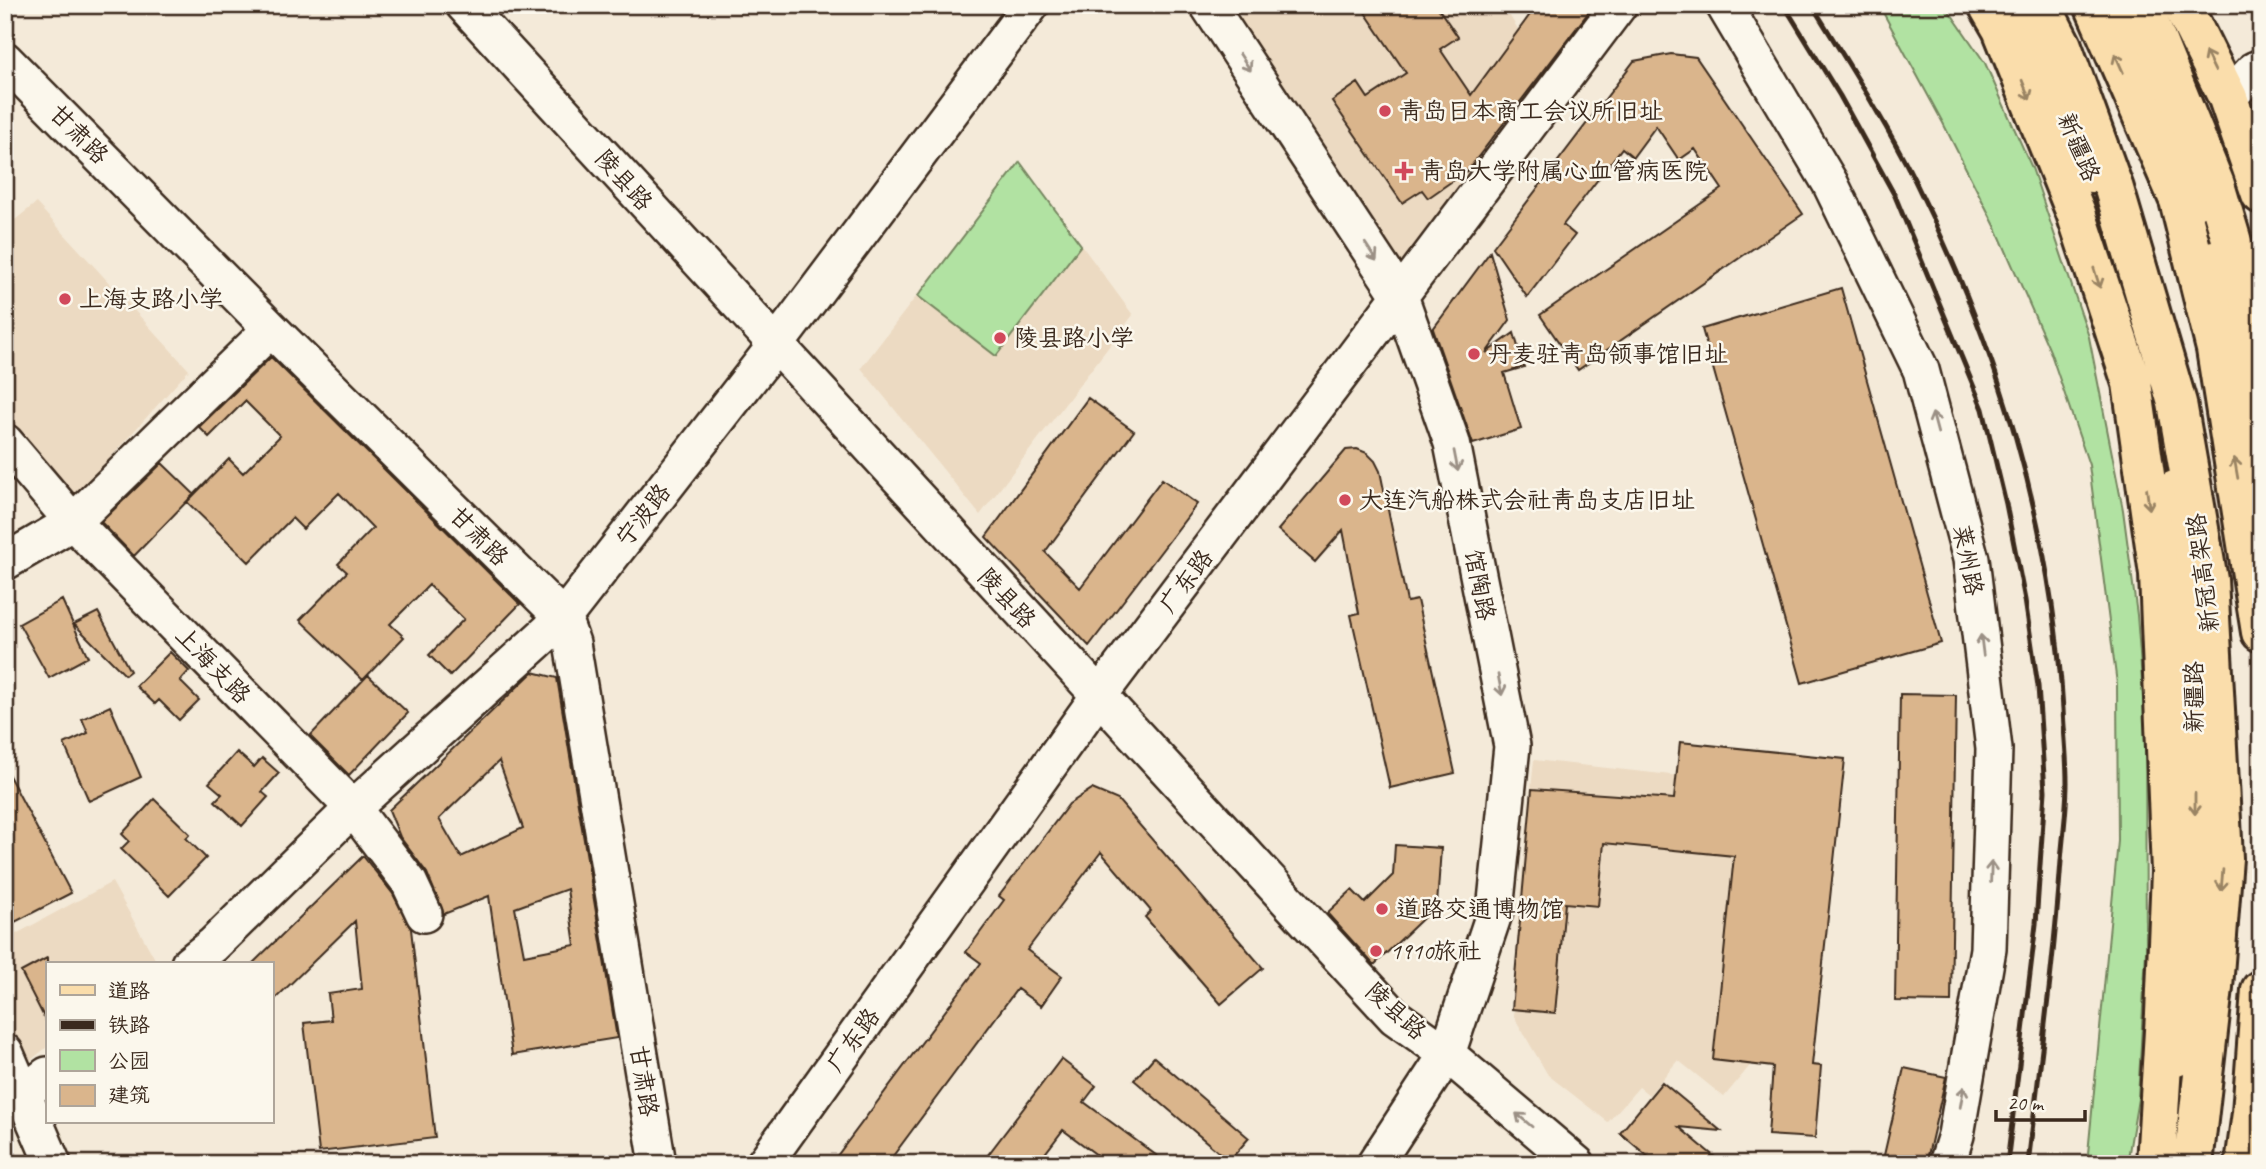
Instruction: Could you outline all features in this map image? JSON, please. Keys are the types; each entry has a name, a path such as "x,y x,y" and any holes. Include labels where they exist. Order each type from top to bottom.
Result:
{"main road":[{"path":"1988,5 2002,29 2076,213 2132,383 2159,574 2171,872 2157,1164"},
{"name":"新疆路","path":"2016,5 2089,168 2159,375 2193,625 2196,940 2157,1164"},
{"name":"新冠高架路","path":"2041,5 2062,46 2114,189 2173,389 2208,580 2224,858 2193,1164"},
{"name":"新冠高架路","path":"2094,5 2179,200 2216,349 2261,632"},
{"path":"2120,5 2141,46 2199,207 2245,380 2261,458"},
{"path":"2142,5 2215,185 2261,339"},
{"path":"2182,5 2228,97 2261,194"},
{"path":"2245,1164 2252,1113 2261,990"}],"street":[{"name":"陵县路","path":"464,5 1395,1017 1447,1054 1577,1164"},
{"name":"宁波路","path":"192,962 213,945 353,808 563,618 775,346 1031,5"},
{"name":"馆陶路","path":"1208,5 1400,296 1452,443 1512,746 1494,911 1447,1054 1376,1164"},
{"name":"广东路","path":"764,1164 1098,697 1619,5"},
{"name":"莱州路","path":"1724,5 1830,183 1920,370 1971,559 1994,749 1989,936 1956,1135 1947,1164"},
{"name":"甘肃路","path":"5,60 271,329 563,618 572,643 658,1164"},
{"path":"2228,97 2254,70 2261,67"},
{"path":"5,562 73,522 271,329"},
{"name":"上海支路","path":"5,442 73,522 353,808 409,882 424,914"},
{"path":"5,1052 35,1085 53,1164"}],"shaded area":[{"name":"青岛大学附属心血管病医院","path":"1257,5 1503,5 1547,76 1397,267 1237,19"},
{"name":"陵县路小学","path":"1020,162 1133,315 980,515 861,368"},
{"name":"上海支路小学","path":"36,203 189,370 65,508 5,427 5,228"},
{"path":"1534,760 1791,788 1753,1062 1724,1097 1678,1060 1649,1095 1639,1087 1608,1122 1548,1075 1514,1017 1518,918"},
{"path":"112,882 155,959 151,962 46,962 46,1048 26,1064 5,1013 5,940"}],"green space":[{"path":"1879,5 1945,5 1985,63 2032,168 2089,337 2123,510 2137,615 2145,720 2146,952 2138,1099 2127,1164 2087,1164 2118,841 2117,684 2089,465 2050,351 1996,228"},
{"path":"1020,162 1081,245 996,356 918,296"}],"building":[{"path":"1360,5 1436,5 1458,37 1440,49 1471,95 1537,5 1594,5 1468,170 1428,198 1422,190 1402,203 1332,101 1358,83 1368,98 1406,73"},
{"path":"1671,54 1696,57 1803,214 1578,370 1540,315 1722,189 1695,149 1679,160 1656,126 1633,157 1622,148 1563,225 1575,235 1527,297 1493,247 1634,61"},
{"name":"丹麦驻青岛领事馆旧址","path":"1490,252 1510,320 1486,353 1514,333 1524,367 1504,373 1521,429 1473,444 1433,329"},
{"path":"1841,288 1941,643 1802,683 1702,329"},
{"path":"271,357 520,604 450,676 429,655 464,619 429,585 390,624 404,637 363,680 300,620 347,572 338,564 373,528 339,493 303,529 292,518 249,562 187,502 229,459 243,473 280,436 245,401 209,437 199,427"},
{"path":"1088,398 1134,431 1045,552 1080,588 1162,479 1197,504 1089,646 986,537"},
{"path":"1357,449 1367,453 1380,471 1407,602 1417,600 1455,773 1390,788 1351,615 1359,613 1343,530 1315,562 1278,530 1346,450"},
{"path":"162,463 194,494 134,556 101,522"},
{"path":"62,600 88,657 49,678 19,624"},
{"path":"98,612 130,671 125,675 74,624"},
{"path":"170,652 189,671 180,681 199,700 179,720 159,700 155,704 136,686"},
{"path":"533,672 557,678 617,1038 512,1055 489,896 444,914 427,873 400,837 389,810","holes":["499,761 523,828 461,857 439,819","567,889 575,945 524,955 515,908"]},
{"path":"368,675 408,713 349,775 310,736"},
{"path":"1900,694 1956,695 1951,1002 1895,1001"},
{"path":"110,706 141,777 89,801 64,744 88,733 82,719"},
{"path":"1680,742 1845,759 1812,1065 1821,1066 1815,1138 1768,1135 1773,1067 1713,1060 1734,856 1604,843 1598,906 1565,903 1555,1013 1512,1009 1532,789 1674,799"},
{"path":"237,752 254,767 262,758 279,773 262,792 268,797 242,826 215,801 222,794 209,783"},
{"path":"5,768 71,893 15,922 5,903"},
{"path":"1092,789 1118,800 1263,968 1221,1004 1145,917 1151,911 1101,852 1027,950 1062,976 1041,1006 1017,989 887,1164 831,1164 981,963 966,952 1004,900 999,896 1069,804"},
{"path":"154,799 190,834 186,838 206,858 169,896 121,849 129,841 122,834"},
{"name":"道路交通博物馆","path":"1395,845 1441,848 1437,905 1374,965 1327,913 1352,890 1365,903 1393,875"},
{"path":"363,856 393,894 411,929 435,1138 319,1152 304,1023 331,1020 328,994 362,989 355,921 273,1001 273,962 254,962"},
{"path":"47,958 46,1021 21,972"},
{"path":"1154,1057 1249,1138 1229,1161 1134,1080"},
{"path":"1061,1059 1096,1086 1084,1102 1168,1164 1109,1164 1063,1130 1037,1164 981,1164"},
{"path":"1904,1068 1946,1077 1926,1164 1882,1164"},
{"path":"1662,1082 1721,1131 1679,1127 1723,1164 1657,1164 1620,1133"}],"railway":[{"path":"1784,5 1840,96 1895,196 1983,409 2025,600 2038,686 2045,791 2036,924 2007,1164"},
{"path":"1812,5 1865,91 1914,179 1971,307 2016,436 2046,570 2057,639 2067,792 2051,975 2028,1164"}],"place":[{"name":"青岛日本商工会议所旧址","path":"1385,111"},
{"name":"青岛大学附属心血管病医院","path":"1404,171"},
{"name":"上海支路小学","path":"65,299"},
{"name":"陵县路小学","path":"1000,338"},
{"name":"丹麦驻青岛领事馆旧址","path":"1474,354"},
{"name":"大连汽船株式会社青岛支店旧址","path":"1345,500"},
{"name":"道路交通博物馆","path":"1382,909"},
{"name":"1910旅社","path":"1376,951"}]}
